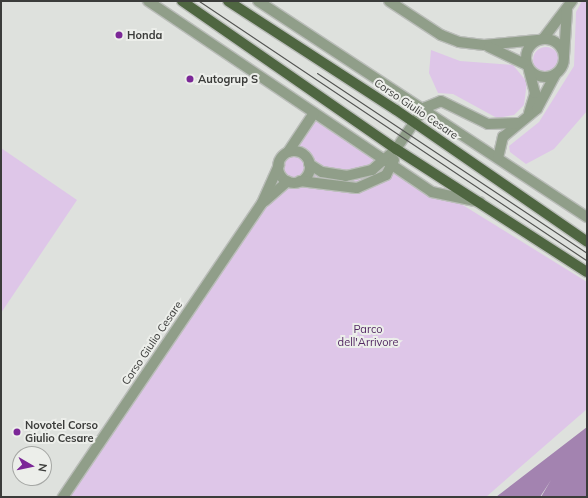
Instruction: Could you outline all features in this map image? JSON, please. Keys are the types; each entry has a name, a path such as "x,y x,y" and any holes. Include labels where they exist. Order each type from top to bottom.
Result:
{"main road":[{"path":"182,1 396,148 587,272"},
{"name":"Corso Giulio Cesare","path":"228,1 414,123 587,242"}],"street":[{"path":"148,1 432,192 481,202"},
{"name":"Corso Giulio Cesare","path":"258,1 422,111 498,158 587,217"},
{"path":"389,1 446,37 484,45 506,52 542,77 556,74"},
{"path":"527,116 534,93 528,67 527,50 540,40 572,1"},
{"path":"498,158 503,137 527,116 548,94 567,46 566,10"},
{"path":"484,45 540,40 557,43 564,56"},
{"path":"288,152 303,154 310,164 322,172 355,176 372,170 396,148 422,111 441,101 482,122 507,126 518,123"},
{"path":"314,113 279,165 282,176 288,181 300,181 357,188 381,179 393,166 396,148"},
{"path":"300,181 309,172 310,164"},
{"name":"Corso Giulio Cesare","path":"63,497 262,203 279,165"},
{"name":"Corso Giulio Cesare","path":"262,203 288,181"}],"green space":[{"path":"582,1 587,1 587,111 554,149 526,164 510,152 509,146 539,122 574,66 576,12"},
{"path":"546,47 555,51 559,60 555,69 546,73 537,69 533,60 537,51"},
{"path":"431,50 460,61 513,65 527,82 524,105 514,115 497,118 453,94 438,93 429,73"},
{"name":"Parco dell'Arrivore","path":"314,113 587,282 587,409 486,497 64,497 251,220"},
{"path":"1,148 77,200 1,313"}],"shaded area":[{"path":"587,427 587,497 541,497 551,480 540,497 496,497"}],"tram line":[{"path":"199,1 587,261"},
{"path":"317,73 587,253"}],"place":[{"name":"Honda","path":"119,35"},
{"name":"Autogrup S","path":"190,79"},
{"name":"Novotel Corso Giulio Cesare","path":"17,432"}]}
